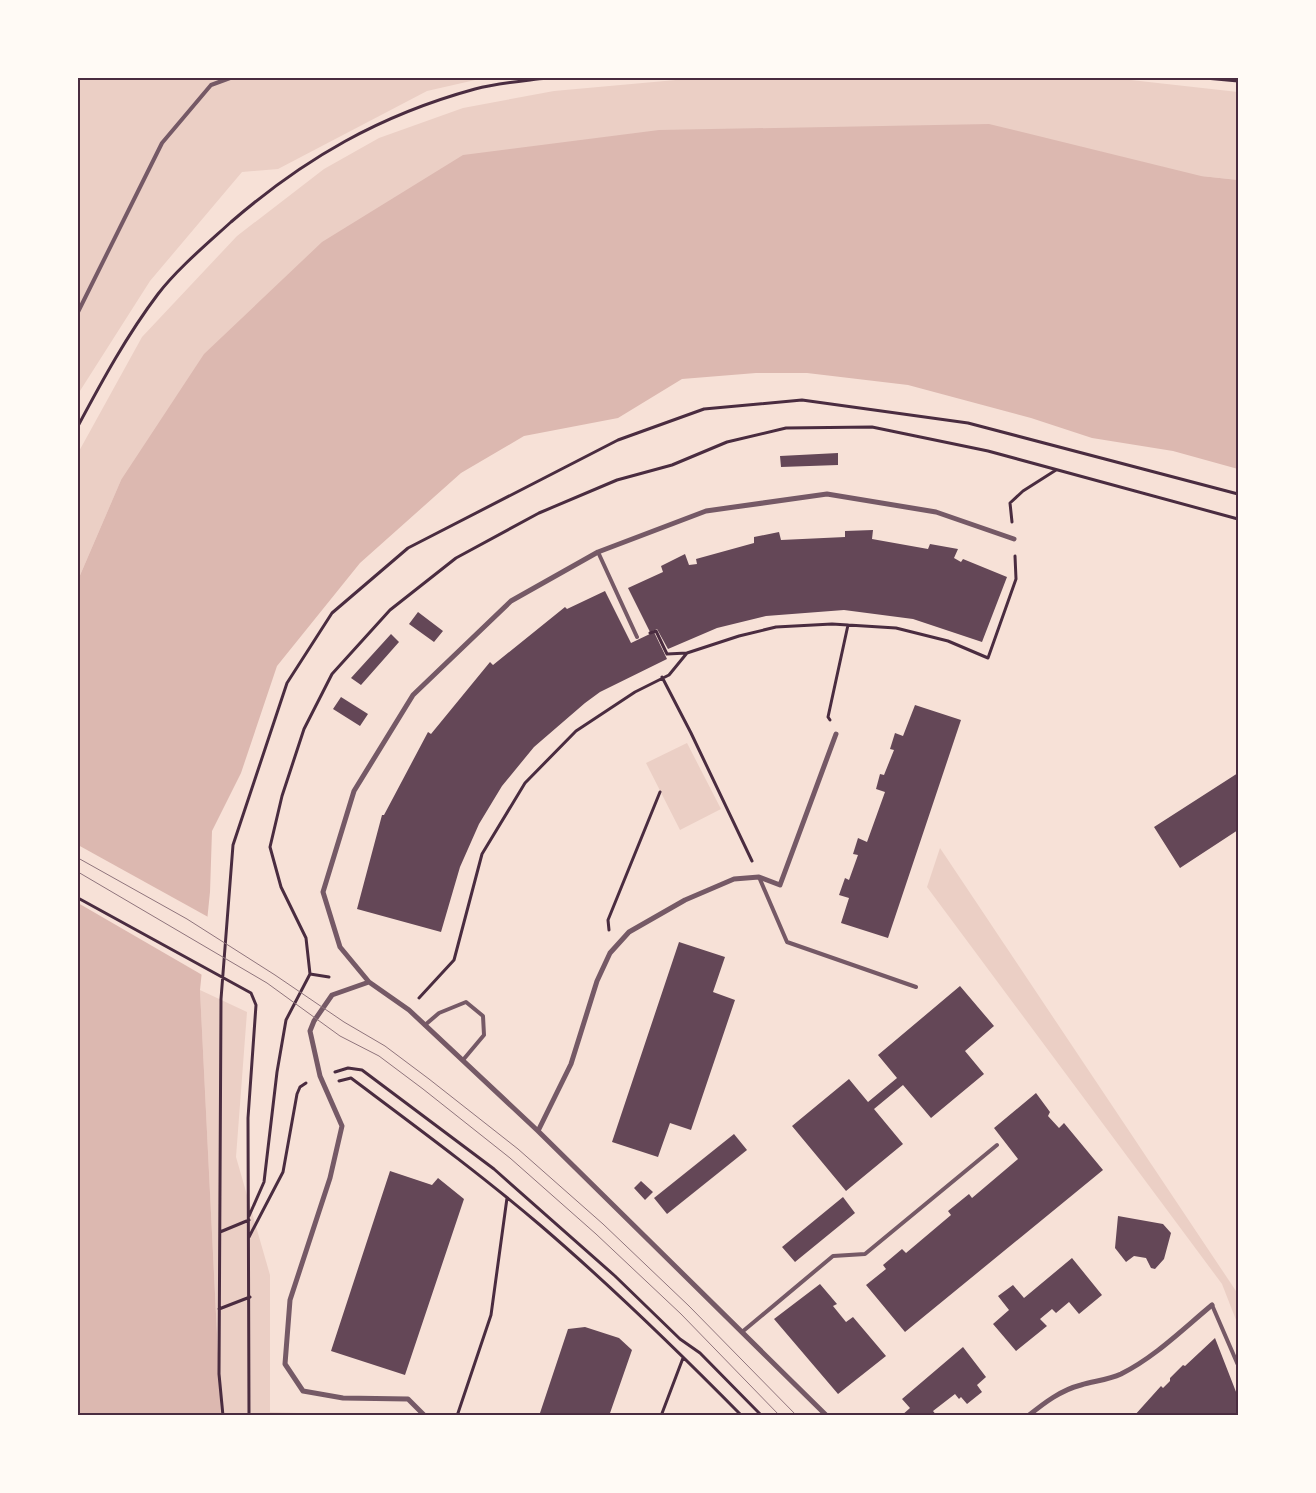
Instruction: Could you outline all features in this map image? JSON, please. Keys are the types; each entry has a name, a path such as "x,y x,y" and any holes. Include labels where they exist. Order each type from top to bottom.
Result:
{"street":[{"path":"827,1416 538,1131 409,1010 369,982 340,947 323,892 354,791 413,695 511,601 598,552 706,511 827,494 936,512 1014,539"},
{"path":"538,1131 571,1064 598,981 610,953 629,932 685,900 734,879 759,877 780,885 836,734"},
{"path":"369,982 332,995 314,1021 310,1038 320,1076 342,1126 330,1178 290,1300 285,1364 303,1391 343,1398 408,1399 425,1416"},
{"path":"1028,1416 1056,1395 1080,1385 1101,1382 1145,1361 1212,1305"}],"lane":[{"path":"78,312 162,143 212,85 230,78"},
{"path":"598,552 637,637"},
{"path":"759,877 786,942 916,987"},
{"path":"425,1025 438,1013 466,1002 483,1016 484,1035 463,1060"},
{"path":"742,1332 833,1256 865,1254 997,1145"},
{"path":"1212,1305 1238,1365"}],"path":[{"path":"78,426 107,372 159,293 212,239 265,193 319,155 392,117 476,89 546,78"},
{"path":"1205,78 1238,81"},
{"path":"223,1416 219,1374 221,999 233,845 287,683 332,613 408,548 618,440 704,409 802,400 968,422 1238,494"},
{"path":"220,1232 249,1218 264,1182 277,1072 286,1020 310,974 306,938 281,887 270,846 282,796 304,729 332,674 390,610 456,558 539,513 617,480 672,465 727,442 786,428 872,427 988,452 1238,519"},
{"path":"656,631 667,654 686,653 739,636 776,627 848,625 896,628 948,641 988,658 1016,579 1010,503 1023,491 1057,470"},
{"path":"836,734 828,717 848,625"},
{"path":"409,1010 454,960 482,854 525,783 576,731 635,692 669,675 686,653"},
{"path":"662,678 691,733 759,877"},
{"path":"610,953 608,920 660,792"},
{"path":"78,898 251,993 256,1005 248,1118 249,1416"},
{"path":"248,1237 283,1172 300,1087 320,1076 348,1068 362,1070 494,1169 615,1276 680,1338 700,1352 762,1416"},
{"path":"323,1084 351,1078 453,1155 540,1225 683,1358 742,1416"},
{"path":"457,1416 491,1315 507,1198"},
{"path":"219,1309 250,1296"},
{"path":"661,1416 683,1358"}],"shaded area":[{"path":"79,78 484,78 427,91 278,169 242,172 150,281 78,394"},
{"path":"698,78 1113,78 1238,92 1238,180 1201,176 121,480 78,580 78,453 142,337 237,236 324,169 379,138 463,108 554,91"},
{"path":"989,124 1201,176 1238,180 1238,469 1173,451 1092,438 1031,418 908,385 807,373 756,373 682,379 618,418 524,436 461,473 360,563 277,666 241,773 212,831 210,892 200,990 221,1415 78,1416 78,580 121,480 204,354 322,242 463,155 659,130"},
{"path":"687,743 721,809 680,830 646,763"},
{"path":"940,848 1238,1294 1238,1325 1222,1284 927,887"},
{"path":"200,990 247,1012 236,1157 270,1275 270,1412 356,1415 221,1415"}],"pier":[{"path":"78,845 210,918 204,976 78,903"}],"building":[{"path":"838,453 838,465 781,467 780,456"},
{"path":"873,530 872,539 928,549 930,544 958,549 954,558 961,562 963,559 1007,577 982,642 913,619 844,610 766,616 717,628 668,649 657,629 650,632 628,588 663,572 661,566 685,554 689,565 697,564 696,559 754,543 754,537 779,532 781,540 845,537 845,531"},
{"path":"605,591 631,643 654,632 667,659 600,692 534,747 502,786 479,824 460,867 441,932 357,909 382,815 384,815 428,732 431,734 490,662 493,665 565,607 567,609"},
{"path":"418,612 443,631 434,642 409,624"},
{"path":"391,634 399,642 361,685 351,678"},
{"path":"341,697 368,714 360,726 333,709"},
{"path":"915,705 961,720 888,938 841,923 849,898 839,895 845,878 849,880 858,855 853,854 858,838 867,842 885,792 876,789 880,774 884,775 894,750 890,749 895,733 903,736"},
{"path":"1238,773 1238,830 1180,868 1154,827"},
{"path":"679,942 725,957 713,992 735,1000 691,1130 670,1123 658,1157 612,1142"},
{"path":"960,986 994,1026 965,1051 984,1074 931,1118 903,1085 874,1109 903,1144 846,1191 792,1126 849,1079 868,1102 897,1078 878,1055"},
{"path":"1036,1093 1050,1112 1048,1116 1059,1128 1064,1123 1103,1170 905,1332 866,1285 886,1269 883,1265 902,1249 906,1253 951,1215 948,1211 969,1194 972,1198 1018,1159 994,1128"},
{"path":"734,1134 747,1150 667,1214 654,1198"},
{"path":"390,1171 432,1185 438,1178 464,1199 405,1375 331,1351"},
{"path":"641,1181 653,1192 645,1200 634,1188"},
{"path":"843,1197 855,1213 795,1262 782,1247"},
{"path":"1118,1216 1163,1224 1171,1233 1164,1259 1155,1269 1151,1268 1146,1258 1134,1256 1126,1262 1115,1248"},
{"path":"1072,1258 1102,1295 1079,1314 1069,1302 1056,1313 1052,1309 1040,1319 1047,1326 1016,1351 993,1324 1009,1310 998,1296 1013,1285 1024,1298"},
{"path":"820,1284 837,1304 833,1306 846,1322 853,1317 886,1356 838,1394 774,1319"},
{"path":"585,1327 619,1338 632,1350 609,1416 539,1416 568,1329"},
{"path":"1215,1338 1238,1397 1238,1412 1235,1416 1134,1416 1161,1386 1163,1388 1183,1365 1185,1366"},
{"path":"963,1347 986,1377 977,1385 982,1392 967,1404 961,1397 959,1399 955,1394 933,1411 937,1416 901,1416 910,1408 902,1399"}],"tram line":[{"path":"78,858 187,919 344,1022 385,1046 429,1079 518,1149 603,1224 689,1306 797,1416"},
{"path":"78,872 267,983 340,1036 379,1056 423,1089 510,1158 596,1234 681,1314 780,1416"}]}
